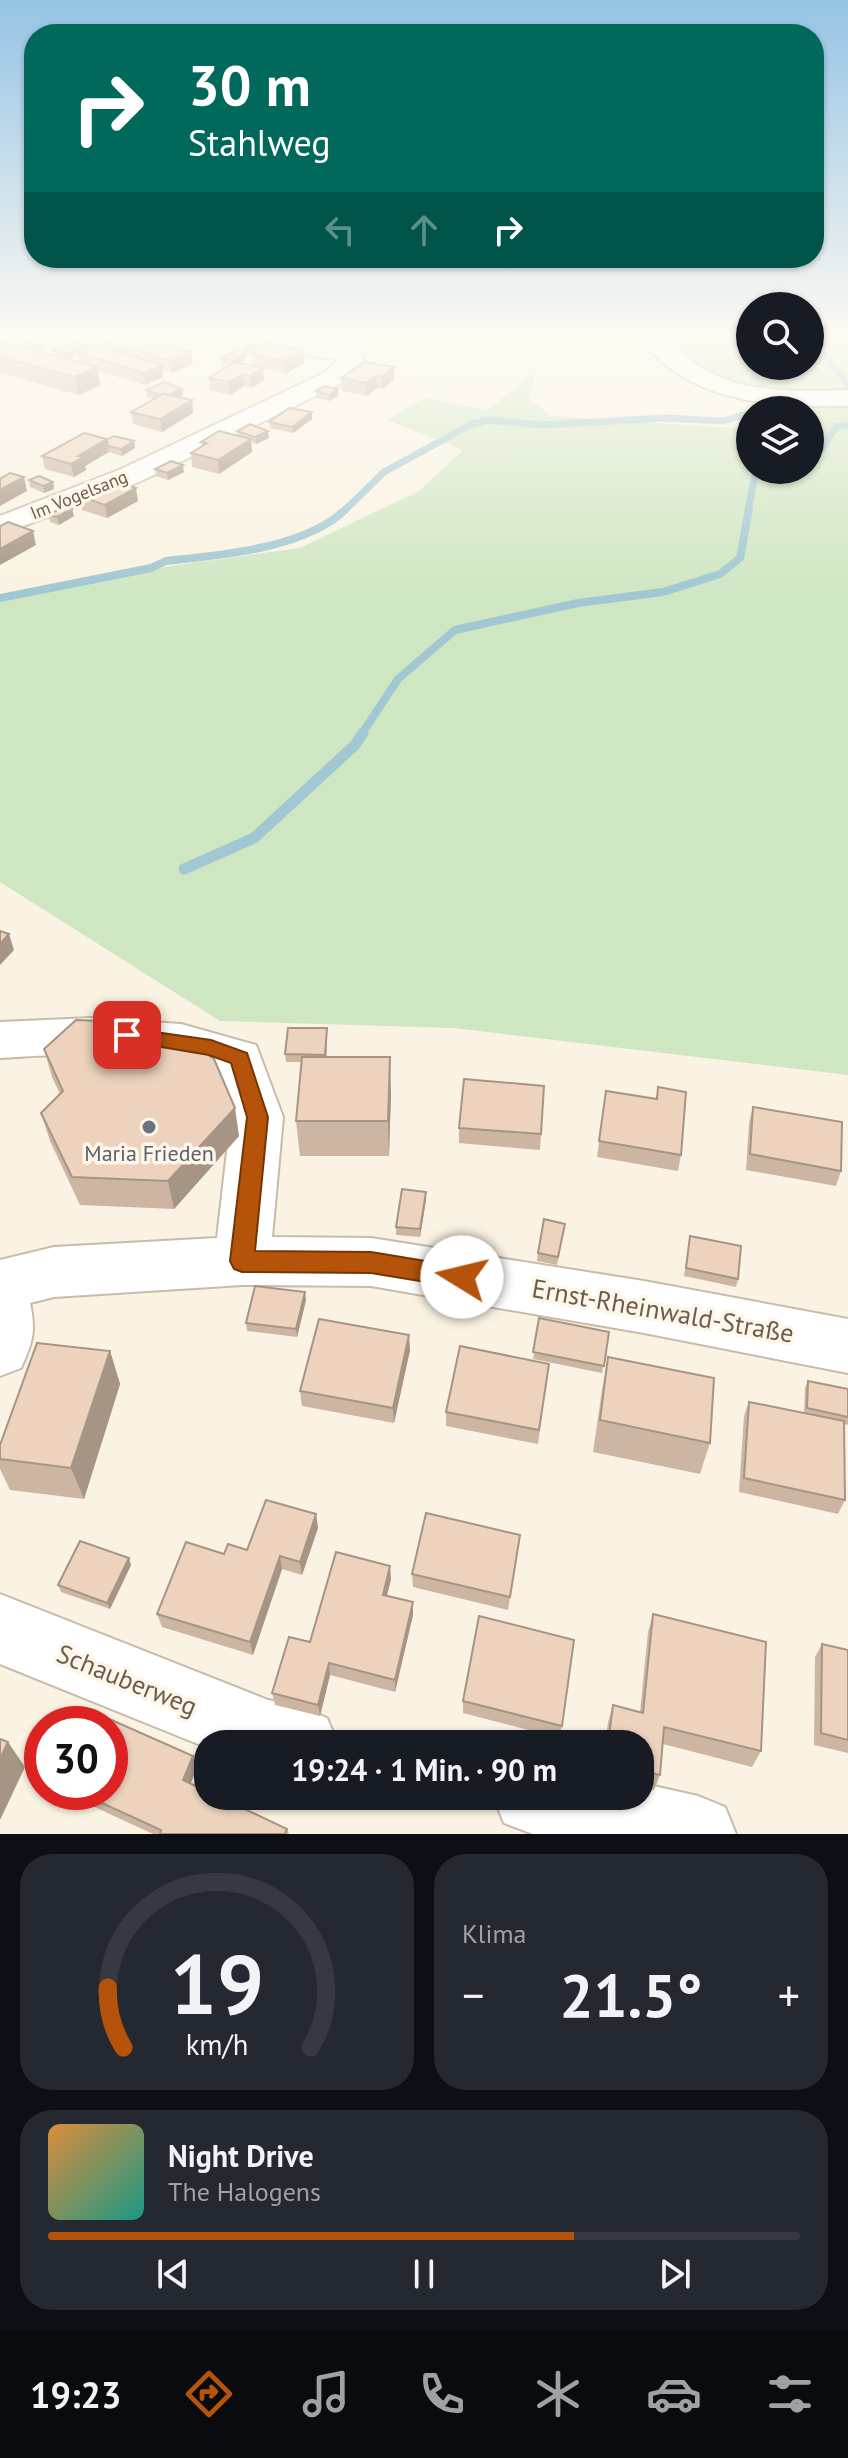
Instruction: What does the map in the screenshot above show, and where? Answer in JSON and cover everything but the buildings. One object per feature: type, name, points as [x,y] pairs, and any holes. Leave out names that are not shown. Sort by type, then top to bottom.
[{"type":"street","name":"Im Vogelsang","points":[[0,526],[156,464],[247,420]]},
{"type":"street","points":[[0,1040],[127,1035],[211,1047],[239,1058],[257,1117],[242,1261]]},
{"type":"street","name":"Ernst-Rheinwald-Straße","points":[[0,1285],[54,1272],[242,1261],[371,1262],[644,1307],[848,1346]]},
{"type":"street","points":[[0,1294],[6,1328],[0,1349]]},
{"type":"street","name":"Schauberweg","points":[[0,1629],[253,1730]]},
{"type":"street","points":[[593,1810],[698,1834]]},
{"type":"green space","points":[[387,420],[606,420],[736,427],[736,484],[824,484],[824,420],[848,420],[848,1075],[454,1028],[220,1021],[0,882],[0,596],[177,565],[300,548],[419,491],[463,450]]},
{"type":"waterway","points":[[344,511],[384,472],[472,424],[489,420],[541,425],[637,420]]},
{"type":"waterway","points":[[696,420],[728,420]]},
{"type":"waterway","points":[[824,445],[836,427],[848,425]]},
{"type":"waterway","points":[[748,511],[753,484]]},
{"type":"waterway","points":[[0,598],[151,568],[166,561],[261,548],[308,533],[346,509]]},
{"type":"waterway","points":[[361,735],[398,679],[455,630],[578,603],[663,592],[720,574],[740,558],[749,509]]},
{"type":"waterway","points":[[184,869],[254,838],[355,745],[363,733]]},
{"type":"place","name":"Maria Frieden","points":[[149,1127]]},
{"type":"route","points":[[127,1035],[211,1047],[239,1058],[257,1117],[242,1261],[371,1262],[462,1277]]}]
